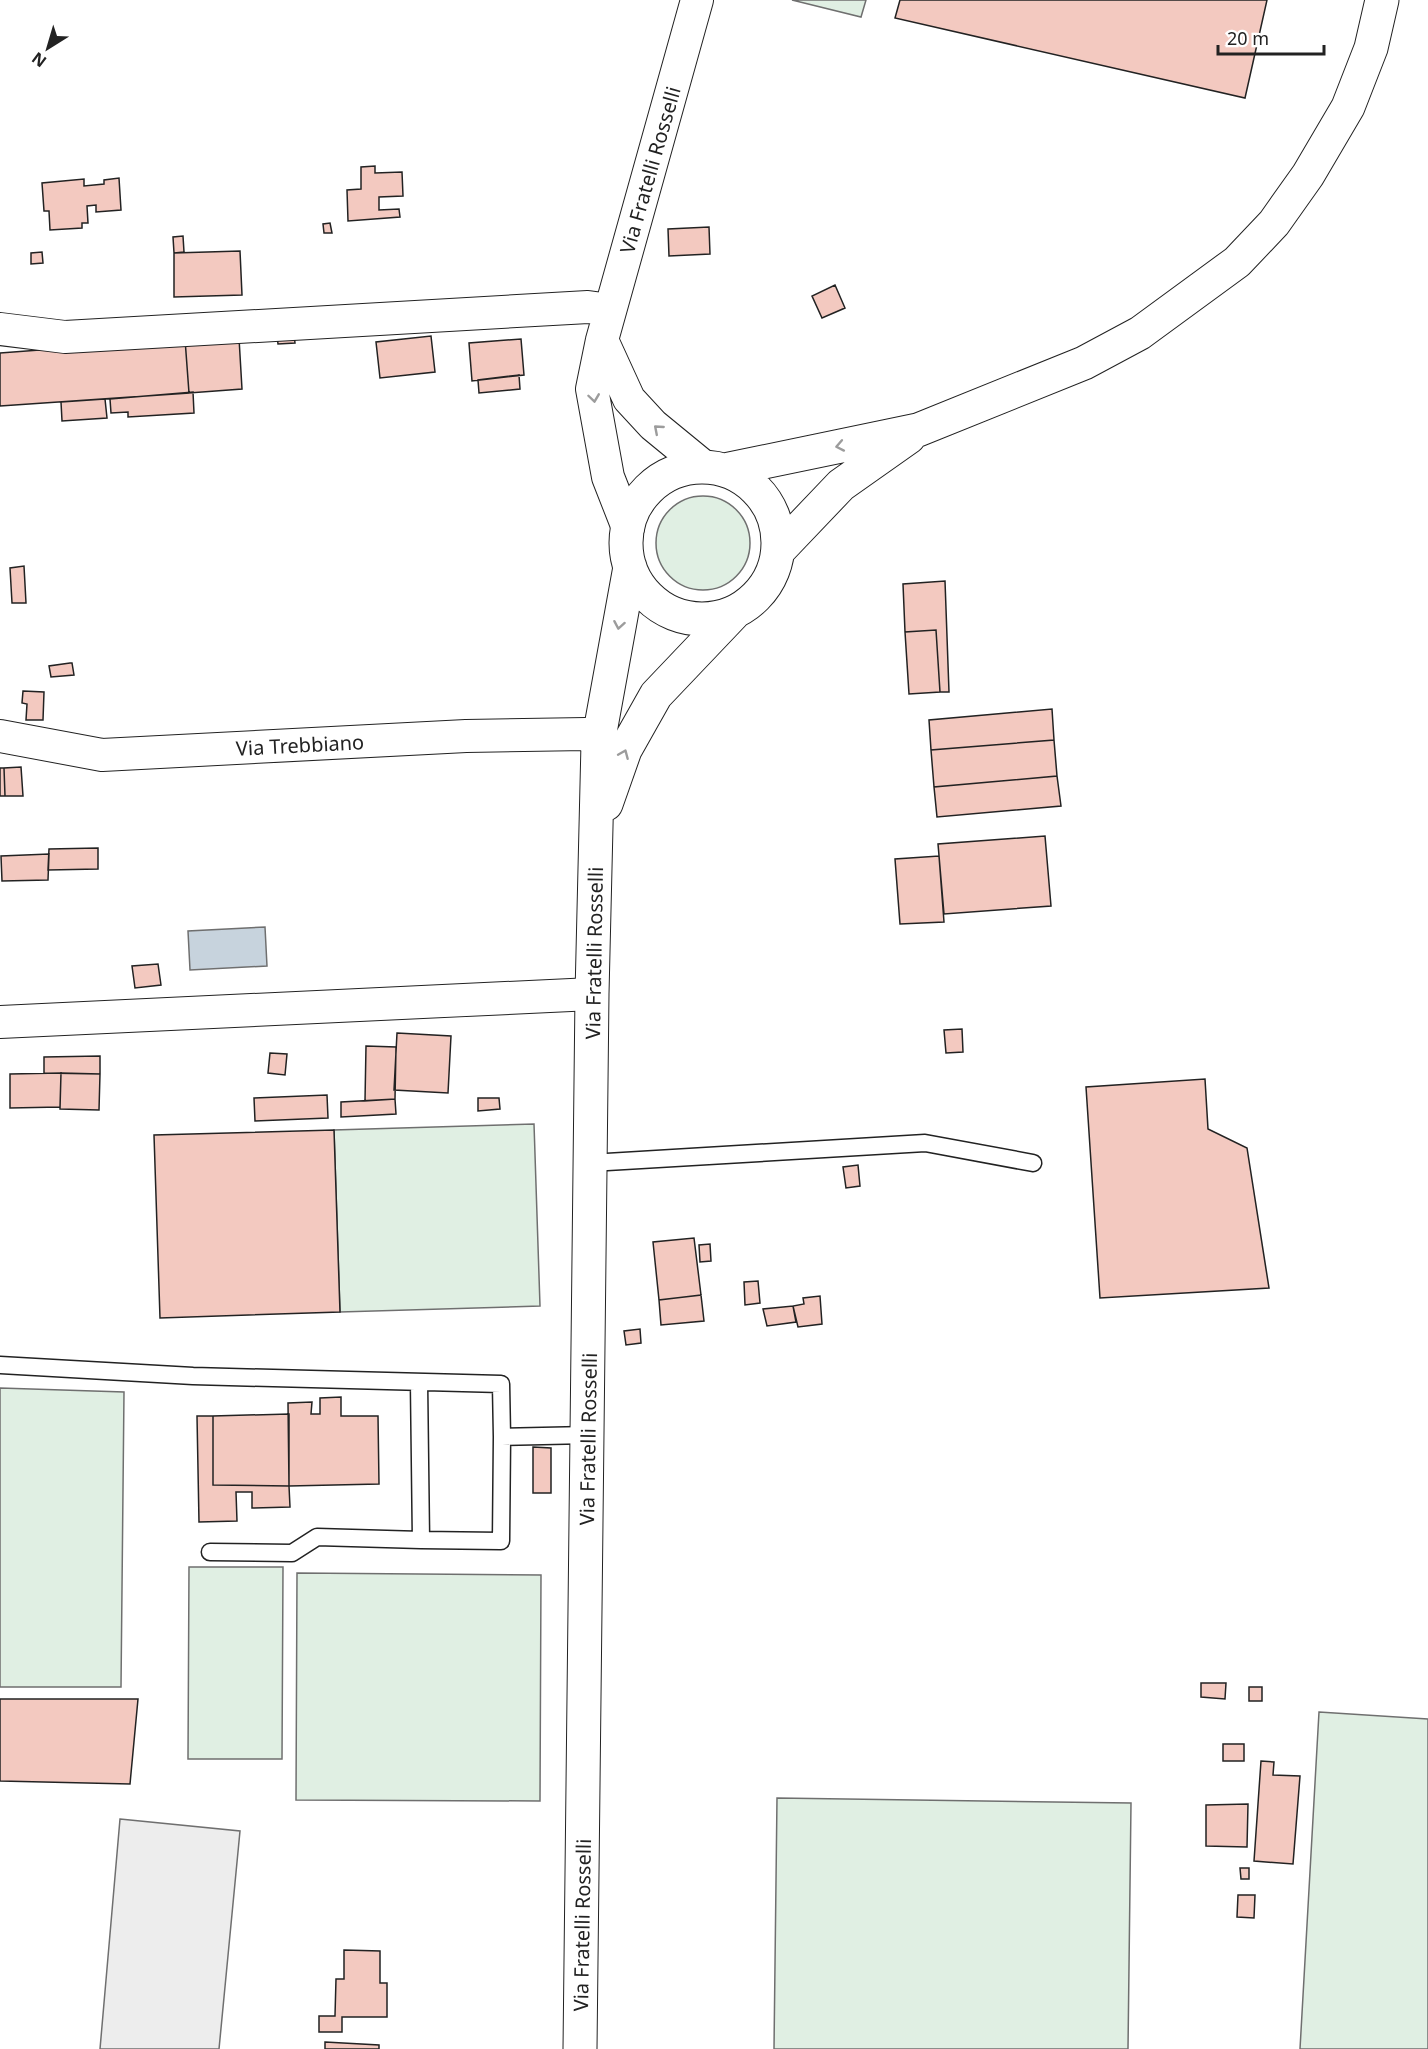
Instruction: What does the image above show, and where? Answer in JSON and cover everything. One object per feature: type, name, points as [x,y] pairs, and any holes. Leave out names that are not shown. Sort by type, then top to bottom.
[{"type":"street","name":"Via Fratelli Rosselli","points":[[627,528],[608,477],[592,389],[610,310],[697,0]]},
{"type":"street","points":[[602,340],[629,399],[653,425],[714,468],[748,481],[766,500],[777,524],[779,550],[772,575],[757,597],[735,612],[711,619],[685,617],[661,607],[648,595],[630,567],[626,548],[627,528],[634,508],[646,490],[663,477],[682,469],[714,468],[918,430],[1084,363],[1140,333],[1237,262],[1274,223],[1308,175],[1348,107],[1371,48],[1382,0]]},
{"type":"street","points":[[0,329],[65,337],[588,307],[610,310]]},
{"type":"street","points":[[779,550],[842,485],[918,430]]},
{"type":"street","name":"Via Fratelli Rosselli","points":[[580,2049],[589,1436],[592,994],[598,743],[630,567]]},
{"type":"street","name":"Via Fratelli Rosselli","points":[[597,828],[625,750],[656,695],[735,612]]},
{"type":"street","name":"Via Trebbiano","points":[[0,736],[102,755],[478,736],[586,734],[598,743]]},
{"type":"street","points":[[0,1022],[592,994]]},
{"type":"lane","points":[[590,1163],[925,1143],[1033,1163]]},
{"type":"lane","points":[[0,1365],[192,1376],[501,1384],[501,1541],[317,1537],[292,1553],[210,1552]]},
{"type":"lane","points":[[419,1383],[421,1539]]},
{"type":"lane","points":[[502,1437],[589,1436]]},
{"type":"green space","points":[[792,0],[866,0],[861,17]]},
{"type":"green space","points":[[703,496],[721,500],[736,510],[746,525],[750,543],[746,561],[736,576],[721,586],[703,590],[685,586],[670,576],[660,561],[656,543],[660,525],[670,510],[685,500]]},
{"type":"green space","points":[[534,1124],[540,1306],[340,1312],[334,1130]]},
{"type":"green space","points":[[0,1388],[124,1392],[121,1687],[0,1687]]},
{"type":"green space","points":[[189,1567],[283,1567],[282,1759],[188,1759]]},
{"type":"green space","points":[[297,1573],[541,1575],[540,1801],[296,1800]]},
{"type":"green space","points":[[1319,1712],[1428,1719],[1428,2049],[1300,2049]]},
{"type":"green space","points":[[777,1798],[1131,1803],[1128,2049],[774,2049]]},
{"type":"shaded area","points":[[265,927],[267,966],[190,970],[188,931]]},
{"type":"shaded area","points":[[120,1819],[240,1831],[219,2049],[100,2049]]},
{"type":"building","points":[[900,0],[1267,0],[1245,98],[895,18]]},
{"type":"building","points":[[375,166],[375,173],[402,172],[403,196],[379,197],[379,210],[399,209],[400,217],[348,221],[347,190],[361,189],[361,167]]},
{"type":"building","points":[[119,178],[121,210],[96,212],[96,205],[87,206],[88,223],[82,223],[82,228],[50,230],[49,211],[44,211],[42,183],[84,179],[84,186],[104,184],[104,180]]},
{"type":"building","points":[[330,223],[332,233],[324,233],[323,224]]},
{"type":"building","points":[[709,227],[710,254],[669,256],[668,229]]},
{"type":"building","points":[[183,236],[184,252],[174,253],[173,237]]},
{"type":"building","points":[[240,251],[242,295],[174,297],[174,253]]},
{"type":"building","points":[[42,252],[43,263],[31,264],[31,253]]},
{"type":"building","points":[[835,285],[845,308],[822,318],[812,296]]},
{"type":"building","points":[[294,334],[295,343],[278,344],[277,335]]},
{"type":"building","points":[[431,336],[435,372],[380,378],[376,342]]},
{"type":"building","points":[[239,338],[242,389],[189,393],[185,339]]},
{"type":"building","points":[[185,339],[189,393],[0,406],[0,353]]},
{"type":"building","points":[[521,339],[524,375],[472,381],[469,343]]},
{"type":"building","points":[[519,375],[520,389],[479,393],[478,380]]},
{"type":"building","points":[[193,392],[194,413],[128,417],[128,412],[111,413],[110,399]]},
{"type":"building","points":[[105,399],[107,418],[62,421],[61,402]]},
{"type":"building","points":[[24,566],[26,603],[12,603],[10,568]]},
{"type":"building","points":[[945,581],[949,692],[940,692],[936,630],[905,632],[903,584]]},
{"type":"building","points":[[936,630],[940,692],[909,694],[905,632]]},
{"type":"building","points":[[72,663],[74,675],[51,677],[49,666]]},
{"type":"building","points":[[23,691],[44,692],[43,720],[26,720],[27,704],[22,703]]},
{"type":"building","points":[[1052,709],[1054,740],[931,750],[929,720]]},
{"type":"building","points":[[1054,740],[1057,776],[934,787],[931,750]]},
{"type":"building","points":[[21,767],[23,796],[5,796],[4,768]]},
{"type":"building","points":[[0,768],[4,768],[5,796],[0,796]]},
{"type":"building","points":[[1057,776],[1061,806],[937,817],[934,787]]},
{"type":"building","points":[[1045,836],[1051,906],[944,914],[938,844]]},
{"type":"building","points":[[98,848],[98,869],[48,870],[49,849]]},
{"type":"building","points":[[49,854],[48,880],[2,881],[1,856]]},
{"type":"building","points":[[939,856],[944,922],[900,924],[895,859]]},
{"type":"building","points":[[158,964],[161,985],[135,988],[132,966]]},
{"type":"building","points":[[962,1029],[963,1052],[946,1053],[944,1030]]},
{"type":"building","points":[[397,1033],[451,1036],[448,1093],[394,1090]]},
{"type":"building","points":[[366,1046],[396,1047],[395,1099],[365,1101]]},
{"type":"building","points":[[270,1053],[287,1054],[285,1075],[268,1073]]},
{"type":"building","points":[[100,1056],[100,1074],[44,1073],[44,1057]]},
{"type":"building","points":[[61,1073],[60,1107],[10,1108],[10,1074]]},
{"type":"building","points":[[61,1073],[100,1074],[99,1110],[60,1109]]},
{"type":"building","points":[[1205,1079],[1208,1129],[1247,1148],[1269,1288],[1100,1298],[1086,1087]]},
{"type":"building","points":[[327,1095],[328,1118],[255,1121],[254,1098]]},
{"type":"building","points":[[478,1098],[499,1098],[500,1109],[478,1111]]},
{"type":"building","points":[[395,1099],[396,1114],[341,1117],[341,1102]]},
{"type":"building","points":[[334,1130],[340,1312],[160,1318],[154,1135]]},
{"type":"building","points":[[858,1165],[860,1186],[846,1188],[843,1167]]},
{"type":"building","points":[[694,1238],[701,1295],[659,1300],[653,1242]]},
{"type":"building","points":[[710,1244],[711,1261],[700,1262],[699,1245]]},
{"type":"building","points":[[758,1281],[760,1303],[745,1305],[744,1282]]},
{"type":"building","points":[[701,1295],[704,1321],[661,1325],[659,1300]]},
{"type":"building","points":[[820,1296],[822,1324],[798,1327],[793,1306],[804,1304],[803,1298]]},
{"type":"building","points":[[793,1306],[796,1322],[767,1326],[763,1309]]},
{"type":"building","points":[[640,1329],[641,1343],[626,1345],[624,1331]]},
{"type":"building","points":[[341,1397],[341,1416],[378,1416],[379,1484],[289,1486],[288,1403],[312,1402],[311,1414],[320,1414],[320,1398]]},
{"type":"building","points":[[289,1414],[289,1486],[213,1485],[213,1416]]},
{"type":"building","points":[[197,1416],[213,1416],[213,1485],[289,1486],[290,1507],[252,1508],[252,1492],[236,1492],[237,1521],[199,1522]]},
{"type":"building","points":[[533,1447],[551,1448],[551,1493],[533,1493]]},
{"type":"building","points":[[1201,1683],[1226,1683],[1225,1699],[1201,1697]]},
{"type":"building","points":[[1249,1687],[1262,1687],[1262,1701],[1249,1701]]},
{"type":"building","points":[[0,1699],[138,1699],[130,1784],[0,1781]]},
{"type":"building","points":[[1223,1744],[1244,1744],[1244,1761],[1223,1761]]},
{"type":"building","points":[[1261,1761],[1274,1762],[1273,1775],[1300,1776],[1293,1864],[1254,1861]]},
{"type":"building","points":[[1248,1804],[1247,1847],[1206,1846],[1206,1805]]},
{"type":"building","points":[[1240,1868],[1249,1868],[1249,1879],[1241,1879]]},
{"type":"building","points":[[1238,1895],[1255,1895],[1254,1918],[1237,1917]]},
{"type":"building","points":[[344,1950],[380,1951],[380,1983],[387,1983],[387,2017],[342,2017],[342,2032],[319,2032],[319,2016],[335,2016],[336,1979],[344,1979]]},
{"type":"building","points":[[325,2042],[379,2045],[379,2049],[325,2049]]}]
